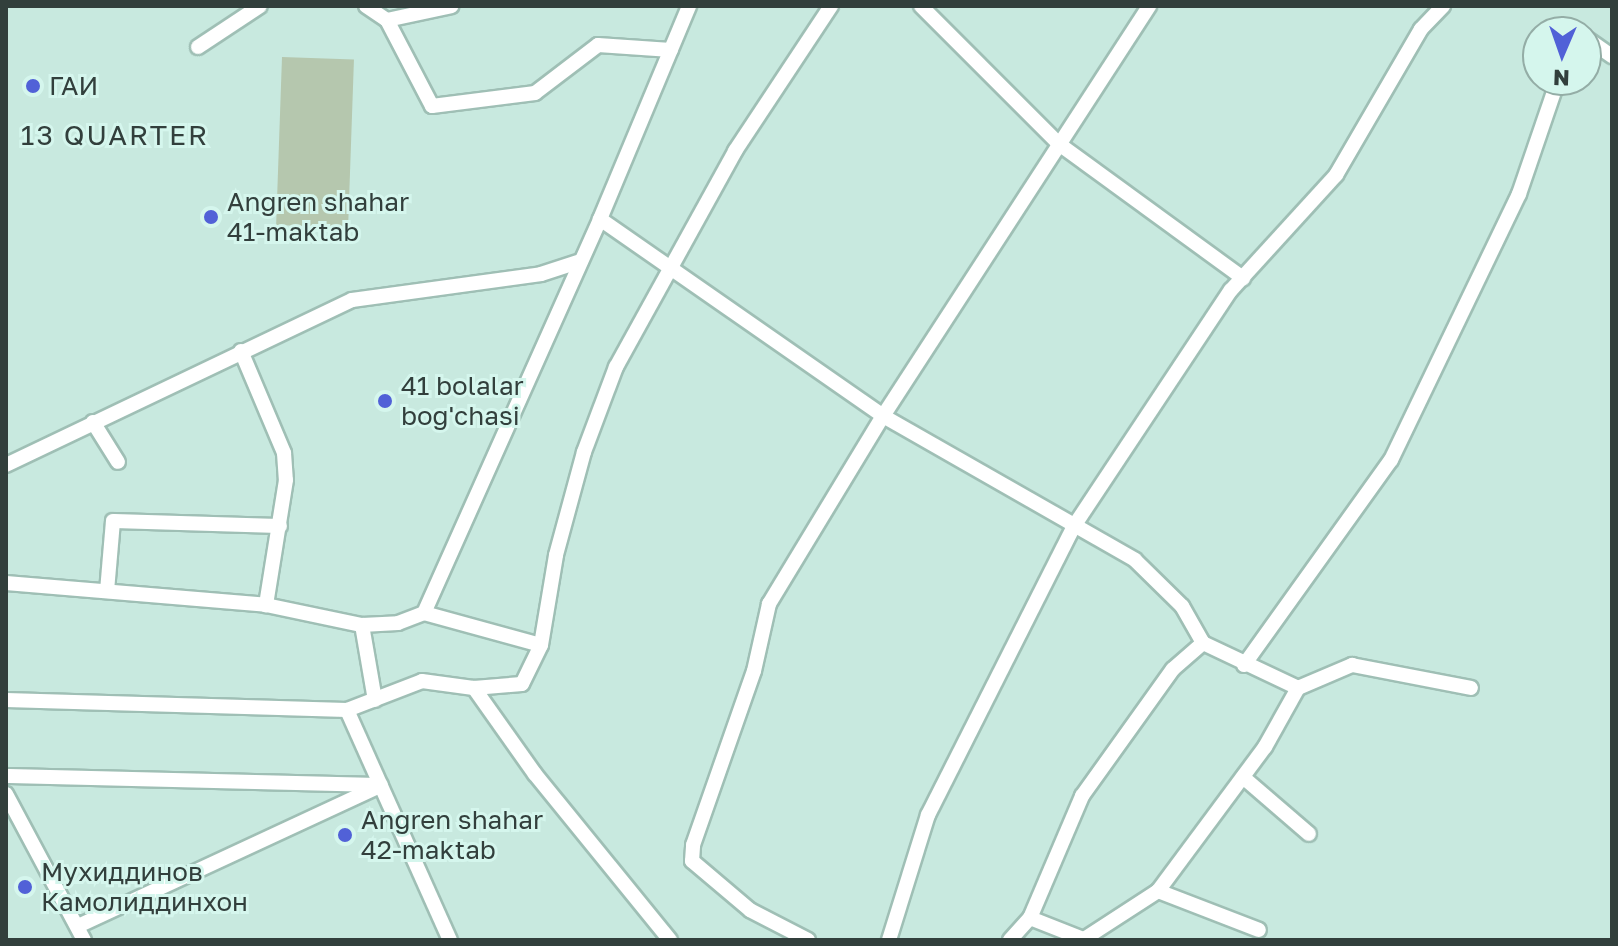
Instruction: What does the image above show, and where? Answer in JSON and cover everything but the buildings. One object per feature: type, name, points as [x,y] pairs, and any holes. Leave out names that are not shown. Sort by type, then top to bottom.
[{"type":"street","points":[[198,47],[260,6]]},
{"type":"street","points":[[366,6],[387,20],[432,106],[535,93],[598,45],[671,50]]},
{"type":"street","points":[[387,20],[452,6]]},
{"type":"street","points":[[424,613],[600,219],[689,6]]},
{"type":"street","points":[[6,700],[347,710],[422,681],[474,688],[519,686],[541,645],[556,555],[584,452],[616,367],[735,151],[831,6]]},
{"type":"street","points":[[921,6],[1059,144],[1243,278]]},
{"type":"street","points":[[808,940],[792,936],[750,910],[696,868],[692,849],[754,671],[769,604],[883,416],[1149,6]]},
{"type":"street","points":[[889,940],[928,815],[1074,526],[1243,278],[1336,175],[1421,29],[1443,6]]},
{"type":"street","points":[[1244,665],[1391,460],[1519,194],[1553,96]]},
{"type":"street","points":[[600,219],[883,416],[1135,560],[1182,606],[1203,643],[1298,688]]},
{"type":"street","points":[[6,465],[352,300],[541,274],[581,261]]},
{"type":"street","points":[[241,351],[279,432],[286,480],[266,605]]},
{"type":"street","points":[[93,422],[118,462]]},
{"type":"street","points":[[107,591],[113,521],[280,526]]},
{"type":"street","points":[[6,583],[266,605],[362,625],[398,623],[424,613],[541,645]]},
{"type":"street","points":[[362,625],[375,700]]},
{"type":"street","points":[[1010,940],[1030,918],[1082,796],[1173,669],[1203,643]]},
{"type":"street","points":[[1030,918],[1085,940],[1158,891],[1243,777],[1298,688],[1352,665],[1471,688]]},
{"type":"street","points":[[474,688],[535,774],[670,940]]},
{"type":"street","points":[[347,710],[450,940]]},
{"type":"street","points":[[6,776],[381,785]]},
{"type":"street","points":[[1243,777],[1309,834]]},
{"type":"street","points":[[6,794],[81,933],[381,785]]},
{"type":"street","points":[[1158,891],[1259,930]]},
{"type":"green space","points":[[282,57],[354,60],[348,227],[276,225]]},
{"type":"place","name":"ГАИ","points":[[33,86]]},
{"type":"place","name":"Angren shahar 41-maktab","points":[[211,217]]},
{"type":"place","name":"41 bolalar bog'chasi","points":[[385,401]]},
{"type":"place","name":"Angren shahar 42-maktab","points":[[345,835]]},
{"type":"place","name":"Мухиддинов Камолиддинхон","points":[[25,887]]},
{"type":"district","name":"13 QUARTER","points":[[115,135]]}]
